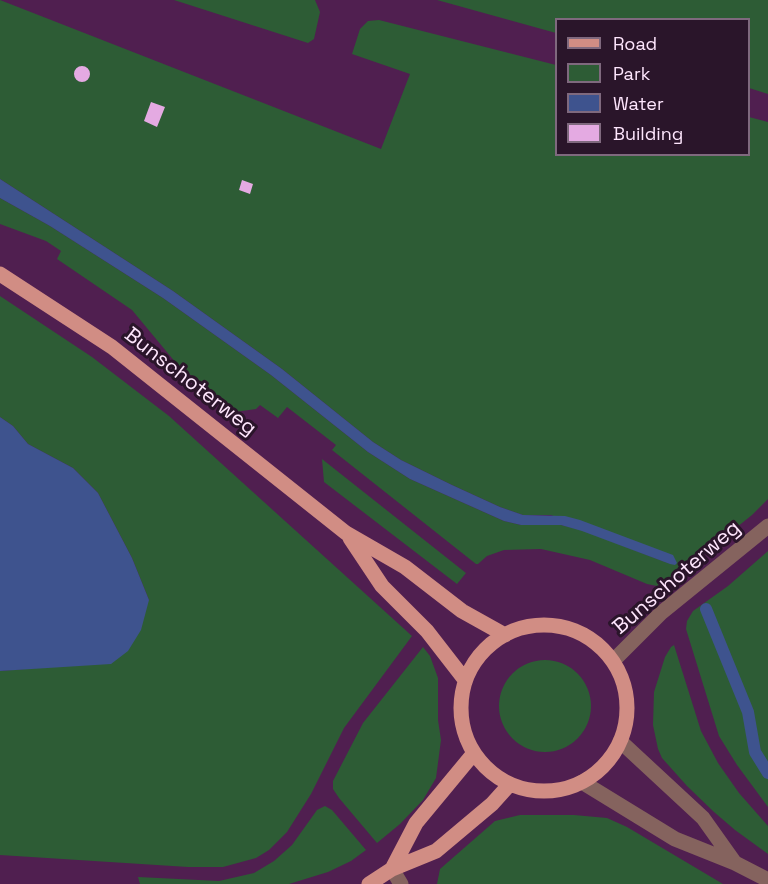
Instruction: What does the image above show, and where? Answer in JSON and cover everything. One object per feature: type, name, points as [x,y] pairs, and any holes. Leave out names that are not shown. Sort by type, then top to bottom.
[{"type":"main road","name":"Bunschoterweg","points":[[0,274],[112,347],[346,533],[405,567],[462,611],[505,635]]},
{"type":"main road","name":"Bunschoterweg","points":[[346,533],[382,586],[428,631],[465,680]]},
{"type":"main road","points":[[552,625],[575,631],[596,643],[613,661],[625,686],[627,714],[620,741],[611,757],[598,771],[582,782],[559,790],[534,790],[510,784],[484,766],[474,753],[463,730],[460,705],[465,680],[475,662],[488,646],[505,635],[528,627],[552,625]]},
{"type":"main road","points":[[392,869],[416,823],[474,753]]},
{"type":"main road","points":[[369,884],[392,869],[436,851],[492,804],[510,784]]},
{"type":"street","name":"Bunschoterweg","points":[[613,661],[661,613],[768,526]]},
{"type":"street","points":[[620,741],[703,818],[735,863]]},
{"type":"street","points":[[582,782],[675,839],[735,863],[768,880]]},
{"type":"street","points":[[392,869],[400,884]]},
{"type":"green space","points":[[0,0],[381,149],[410,74],[352,54],[360,29],[368,21],[379,20],[555,65],[555,156],[750,156],[750,117],[768,122],[768,499],[752,515],[686,568],[657,586],[590,560],[541,549],[504,550],[487,556],[476,564],[332,450],[336,445],[287,407],[278,418],[260,405],[256,409],[235,412],[176,363],[132,310],[57,259],[61,251],[46,241],[0,224],[0,198],[50,226],[163,298],[271,375],[368,452],[410,479],[504,521],[521,525],[561,525],[582,530],[670,564],[551,515],[523,515],[500,507],[401,460],[373,442],[282,369],[173,291],[0,179]]},
{"type":"green space","points":[[174,0],[315,0],[320,12],[314,39],[308,43]]},
{"type":"green space","points":[[437,0],[768,0],[768,94],[750,88],[750,18],[555,18],[555,33]]},
{"type":"green space","points":[[0,296],[92,357],[169,416],[412,636],[344,728],[311,794],[287,832],[269,850],[256,858],[223,867],[188,867],[0,855],[0,671],[36,668],[149,600],[132,558],[98,493],[73,468],[28,444],[13,426],[0,417]]},
{"type":"green space","points":[[322,459],[466,573],[457,584],[324,482]]},
{"type":"green space","points":[[768,551],[768,807],[719,736],[686,629],[687,621],[693,611],[728,586]]},
{"type":"green space","points":[[674,645],[701,731],[718,763],[739,793],[768,826],[768,854],[714,812],[662,758],[653,725],[654,692],[665,657]]},
{"type":"green space","points":[[423,647],[430,656],[438,678],[438,720],[441,740],[436,778],[423,800],[400,824],[377,843],[339,798],[333,789],[333,781],[363,723]]},
{"type":"green space","points":[[545,660],[563,664],[577,674],[587,688],[591,706],[587,724],[577,738],[563,748],[545,752],[527,748],[513,738],[503,724],[499,706],[503,688],[513,674],[527,664]]},
{"type":"green space","points":[[325,806],[332,810],[366,850],[351,861],[328,872],[289,884],[140,884],[138,877],[219,881],[254,873],[274,861],[292,845],[317,810]]},
{"type":"green space","points":[[520,815],[574,815],[607,818],[627,827],[723,884],[437,884],[440,869],[495,821]]},
{"type":"water","points":[[0,179],[173,291],[282,369],[373,442],[401,460],[500,507],[523,515],[565,516],[580,520],[673,555],[677,563],[670,564],[561,525],[521,525],[504,521],[410,479],[368,452],[271,375],[163,298],[50,226],[0,198]]},
{"type":"water","points":[[0,417],[13,426],[28,444],[73,468],[98,493],[132,558],[149,600],[141,630],[128,651],[111,664],[0,671]]},
{"type":"building","points":[[79,66],[85,66],[90,74],[88,80],[79,82],[74,77],[74,71]]},
{"type":"building","points":[[151,102],[165,107],[157,127],[144,121]]},
{"type":"building","points":[[242,180],[253,184],[250,194],[239,190]]},
{"type":"waterway","points":[[706,609],[748,712],[755,752],[768,773]]}]
